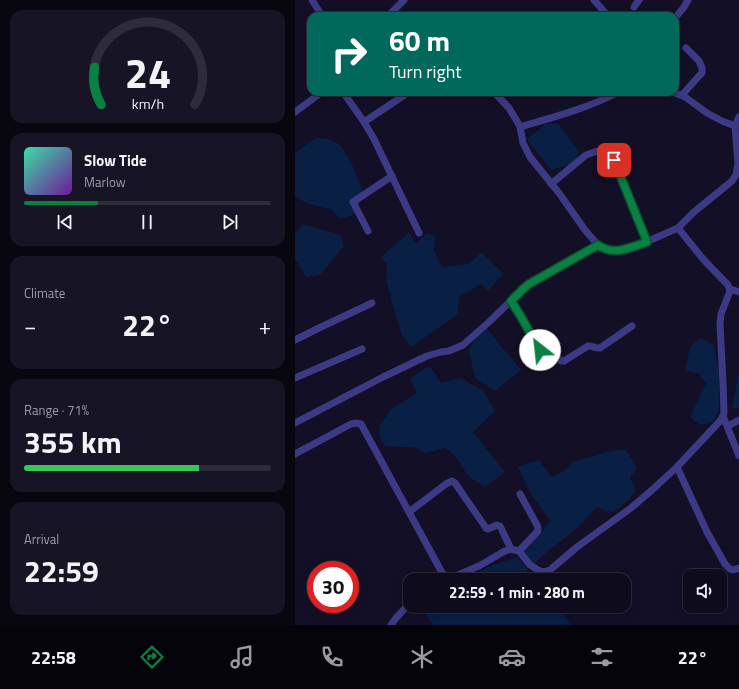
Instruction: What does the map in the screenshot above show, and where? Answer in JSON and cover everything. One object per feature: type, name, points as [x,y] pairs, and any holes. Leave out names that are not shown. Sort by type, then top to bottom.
[{"type":"street","points":[[312,0],[320,12]]},
{"type":"street","points":[[390,12],[396,3],[404,0]]},
{"type":"street","points":[[594,0],[604,12]]},
{"type":"street","points":[[634,7],[639,0]]},
{"type":"street","points":[[679,13],[688,0]]},
{"type":"street","points":[[682,95],[702,72],[699,61],[686,48]]},
{"type":"street","points":[[679,94],[707,113],[735,126]]},
{"type":"street","points":[[295,112],[317,96]]},
{"type":"street","points":[[346,96],[374,139],[419,233]]},
{"type":"street","points":[[364,122],[403,96]]},
{"type":"street","points":[[498,96],[509,108],[520,127],[523,143],[530,157],[559,193],[585,230],[598,245],[607,250],[617,251],[647,242],[678,228],[694,212],[736,180],[738,164],[735,126],[739,117]]},
{"type":"street","points":[[520,127],[573,112],[610,96]]},
{"type":"street","points":[[551,184],[586,155],[609,147],[647,242]]},
{"type":"street","points":[[368,231],[353,202],[392,176]]},
{"type":"street","points":[[678,228],[701,256],[725,281],[730,289],[739,292]]},
{"type":"street","points":[[295,423],[427,356],[459,348],[529,284],[598,245]]},
{"type":"street","points":[[730,289],[721,314],[720,324],[723,416],[739,456]]},
{"type":"street","points":[[511,301],[543,354],[554,354],[561,361],[588,346],[592,346],[597,349],[600,348],[632,326]]},
{"type":"street","points":[[295,340],[372,303]]},
{"type":"street","points":[[295,378],[362,349]]},
{"type":"street","points":[[409,512],[452,481],[455,483],[485,528],[488,529],[499,526],[515,550],[534,568],[543,572],[550,570],[588,538],[631,508],[652,490],[677,467],[723,416]]},
{"type":"street","points":[[728,426],[739,420]]},
{"type":"street","points":[[295,454],[354,423],[361,424],[442,573]]},
{"type":"street","points":[[677,467],[707,532],[725,564],[730,570],[739,568]]},
{"type":"street","points":[[462,573],[479,566],[503,552],[515,550],[538,531],[537,524],[520,494]]},
{"type":"street","points":[[393,624],[403,612]]},
{"type":"water","points":[[558,123],[579,152],[575,163],[551,170],[527,139],[546,124]]},
{"type":"water","points":[[316,138],[329,139],[341,145],[353,167],[363,192],[359,205],[352,216],[340,218],[331,209],[306,203],[295,196],[295,153]]},
{"type":"water","points":[[303,224],[340,235],[344,246],[320,275],[306,277],[295,259],[295,234]]},
{"type":"water","points":[[409,232],[416,244],[427,233],[435,236],[434,251],[442,267],[468,264],[482,252],[503,274],[488,291],[481,284],[459,297],[458,314],[411,347],[402,335],[386,280],[387,264],[381,257]]},
{"type":"water","points":[[487,329],[521,370],[495,391],[475,378],[469,351],[474,340]]},
{"type":"water","points":[[700,338],[713,344],[719,371],[719,410],[713,422],[700,425],[690,417],[706,383],[698,373],[685,371],[690,347]]},
{"type":"water","points":[[425,368],[431,368],[441,383],[460,378],[483,390],[495,411],[473,432],[505,472],[485,487],[469,477],[454,455],[445,448],[426,453],[413,447],[385,446],[380,437],[379,427],[391,409],[417,393],[410,379]]},
{"type":"water","points":[[738,376],[739,408],[732,409]]},
{"type":"water","points":[[626,449],[637,469],[630,477],[636,490],[629,500],[613,512],[597,507],[575,530],[549,550],[533,565],[520,550],[542,533],[550,520],[532,496],[518,467],[539,460],[552,477],[566,470],[571,462],[612,451]]},
{"type":"water","points":[[517,557],[527,569],[528,573],[476,573],[488,567]]},
{"type":"water","points":[[425,613],[563,613],[569,623],[572,625],[433,625]]},
{"type":"route","points":[[540,350],[511,301],[529,284],[598,245],[607,250],[617,251],[647,242],[614,160]]}]
